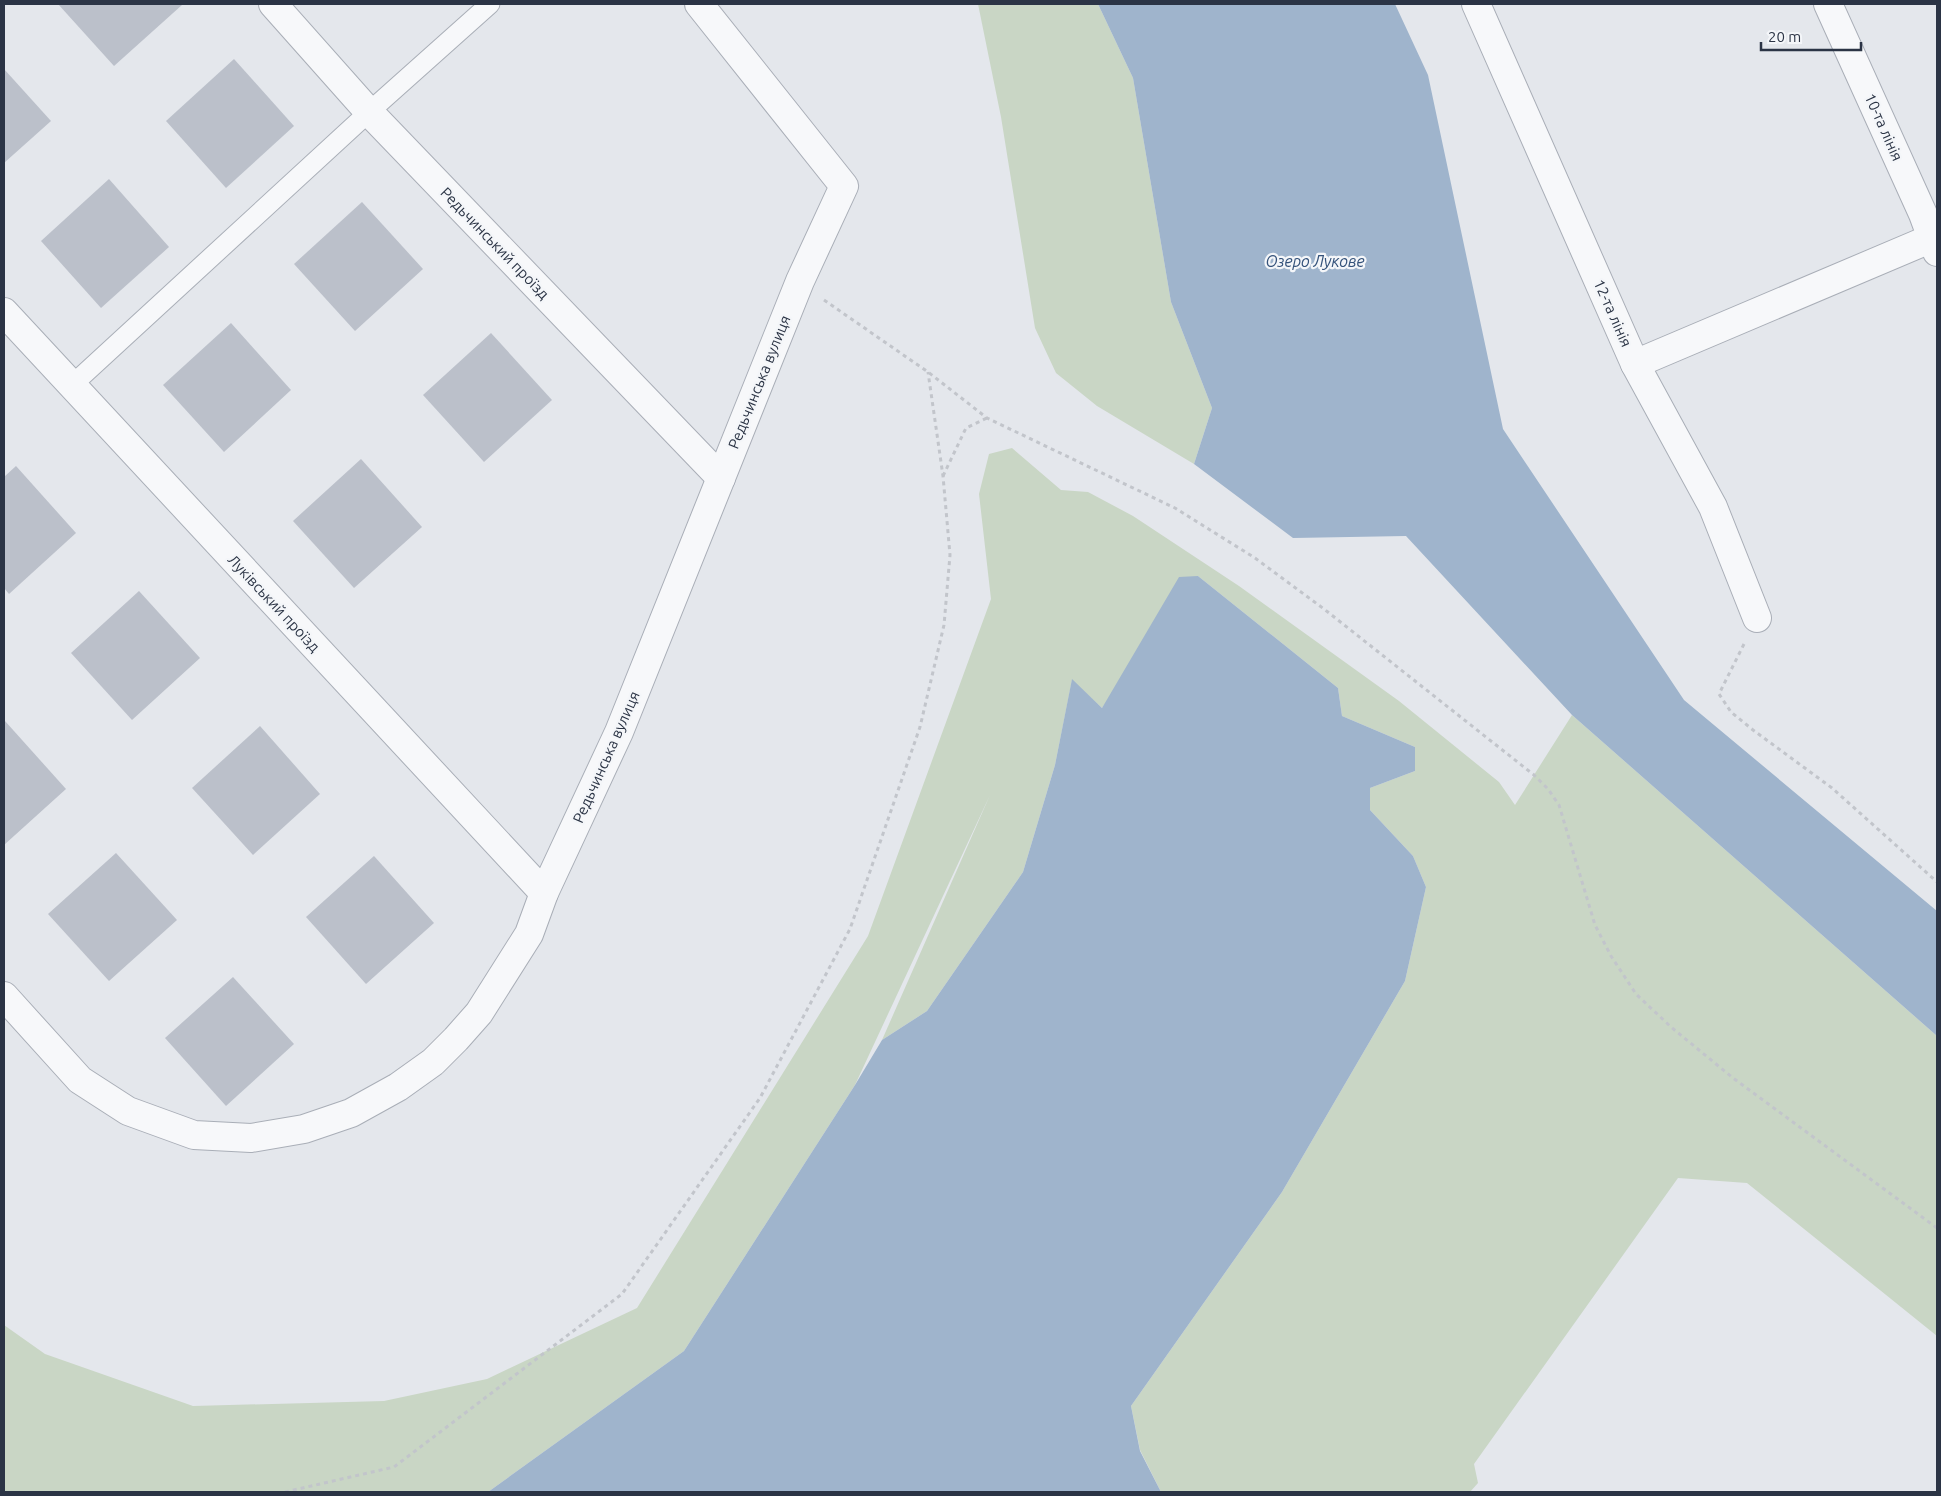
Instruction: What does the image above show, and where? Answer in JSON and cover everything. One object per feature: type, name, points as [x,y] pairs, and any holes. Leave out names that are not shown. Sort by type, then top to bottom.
[{"type":"street","name":"Редьчинський проїзд","points":[[273,4],[369,112],[721,478]]},
{"type":"street","name":"Редьчинська вулиця","points":[[4,996],[80,1080],[128,1111],[194,1135],[251,1138],[304,1129],[351,1113],[398,1087],[432,1062],[479,1013],[529,934],[544,893],[619,732],[800,281],[844,186],[699,4]]},
{"type":"street","name":"12-та лінія","points":[[1476,4],[1636,364],[1713,507],[1758,618]]},
{"type":"street","name":"10-та лінія","points":[[1828,4],[1935,242]]},
{"type":"street","points":[[1636,364],[1935,242]]},
{"type":"street","name":"Луківський проїзд","points":[[4,312],[544,893]]},
{"type":"lane","points":[[72,386],[369,112],[490,4]]},
{"type":"path","points":[[800,281],[844,315],[928,372],[987,418],[1175,508],[1255,558],[1324,609],[1534,774],[1559,805],[1595,925],[1611,956],[1636,994],[1671,1027],[1733,1078],[1937,1228]]},
{"type":"path","points":[[285,1492],[394,1467],[622,1294],[760,1098],[850,929],[920,727],[944,625],[950,555],[943,476],[928,372]]},
{"type":"path","points":[[943,476],[966,428],[987,418]]},
{"type":"path","points":[[1758,618],[1719,694],[1731,712],[1759,735],[1832,788],[1937,882]]},
{"type":"green space","points":[[978,4],[1098,4],[1133,78],[1171,302],[1212,408],[1194,464],[1097,406],[1056,373],[1035,328],[1001,117]]},
{"type":"green space","points":[[1012,448],[1061,490],[1088,492],[1133,516],[1239,586],[1399,701],[1499,782],[1515,805],[1572,715],[1937,1036],[1937,1336],[1747,1183],[1678,1178],[1474,1464],[1478,1483],[1470,1492],[1161,1492],[1140,1450],[1131,1406],[1282,1192],[1405,981],[1426,887],[1413,856],[1370,810],[1370,788],[1415,771],[1415,747],[1342,716],[1338,688],[1198,576],[1102,708],[1072,680],[1055,765],[1023,872],[927,1011],[882,1040],[990,795],[855,1085],[684,1351],[488,1492],[4,1492],[4,1325],[45,1354],[193,1406],[384,1401],[487,1379],[637,1308],[868,936],[991,599],[979,494],[989,454]]},
{"type":"water","name":"Озеро Лукове","points":[[1098,4],[1395,4],[1428,75],[1503,429],[1684,700],[1937,911],[1937,1036],[1572,715],[1406,536],[1293,538],[1194,464],[1212,408],[1171,302],[1133,78]]},
{"type":"water","points":[[1198,576],[1338,688],[1342,716],[1415,747],[1415,771],[1370,788],[1370,810],[1413,856],[1426,887],[1405,981],[1282,1192],[1131,1406],[1140,1451],[1161,1492],[488,1492],[684,1351],[882,1040],[927,1011],[1023,872],[1055,765],[1072,679],[1102,708],[1179,577]]},
{"type":"building","points":[[58,4],[181,4],[182,5],[114,66]]},
{"type":"building","points":[[234,59],[294,126],[226,188],[166,121]]},
{"type":"building","points":[[4,69],[51,121],[4,163]]},
{"type":"building","points":[[109,179],[169,247],[101,308],[41,241]]},
{"type":"building","points":[[362,202],[423,269],[355,331],[294,264]]},
{"type":"building","points":[[231,323],[291,390],[224,452],[163,385]]},
{"type":"building","points":[[491,333],[552,400],[484,462],[423,395]]},
{"type":"building","points":[[361,459],[422,527],[354,588],[293,521]]},
{"type":"building","points":[[16,466],[76,533],[9,594],[4,588],[4,477]]},
{"type":"building","points":[[139,591],[200,658],[132,720],[71,653]]},
{"type":"building","points":[[5,721],[66,789],[4,845],[4,723]]},
{"type":"building","points":[[260,726],[320,794],[253,855],[192,788]]},
{"type":"building","points":[[116,853],[177,920],[109,981],[48,914]]},
{"type":"building","points":[[374,856],[434,923],[366,984],[306,917]]},
{"type":"building","points":[[233,977],[294,1044],[226,1106],[165,1038]]}]
